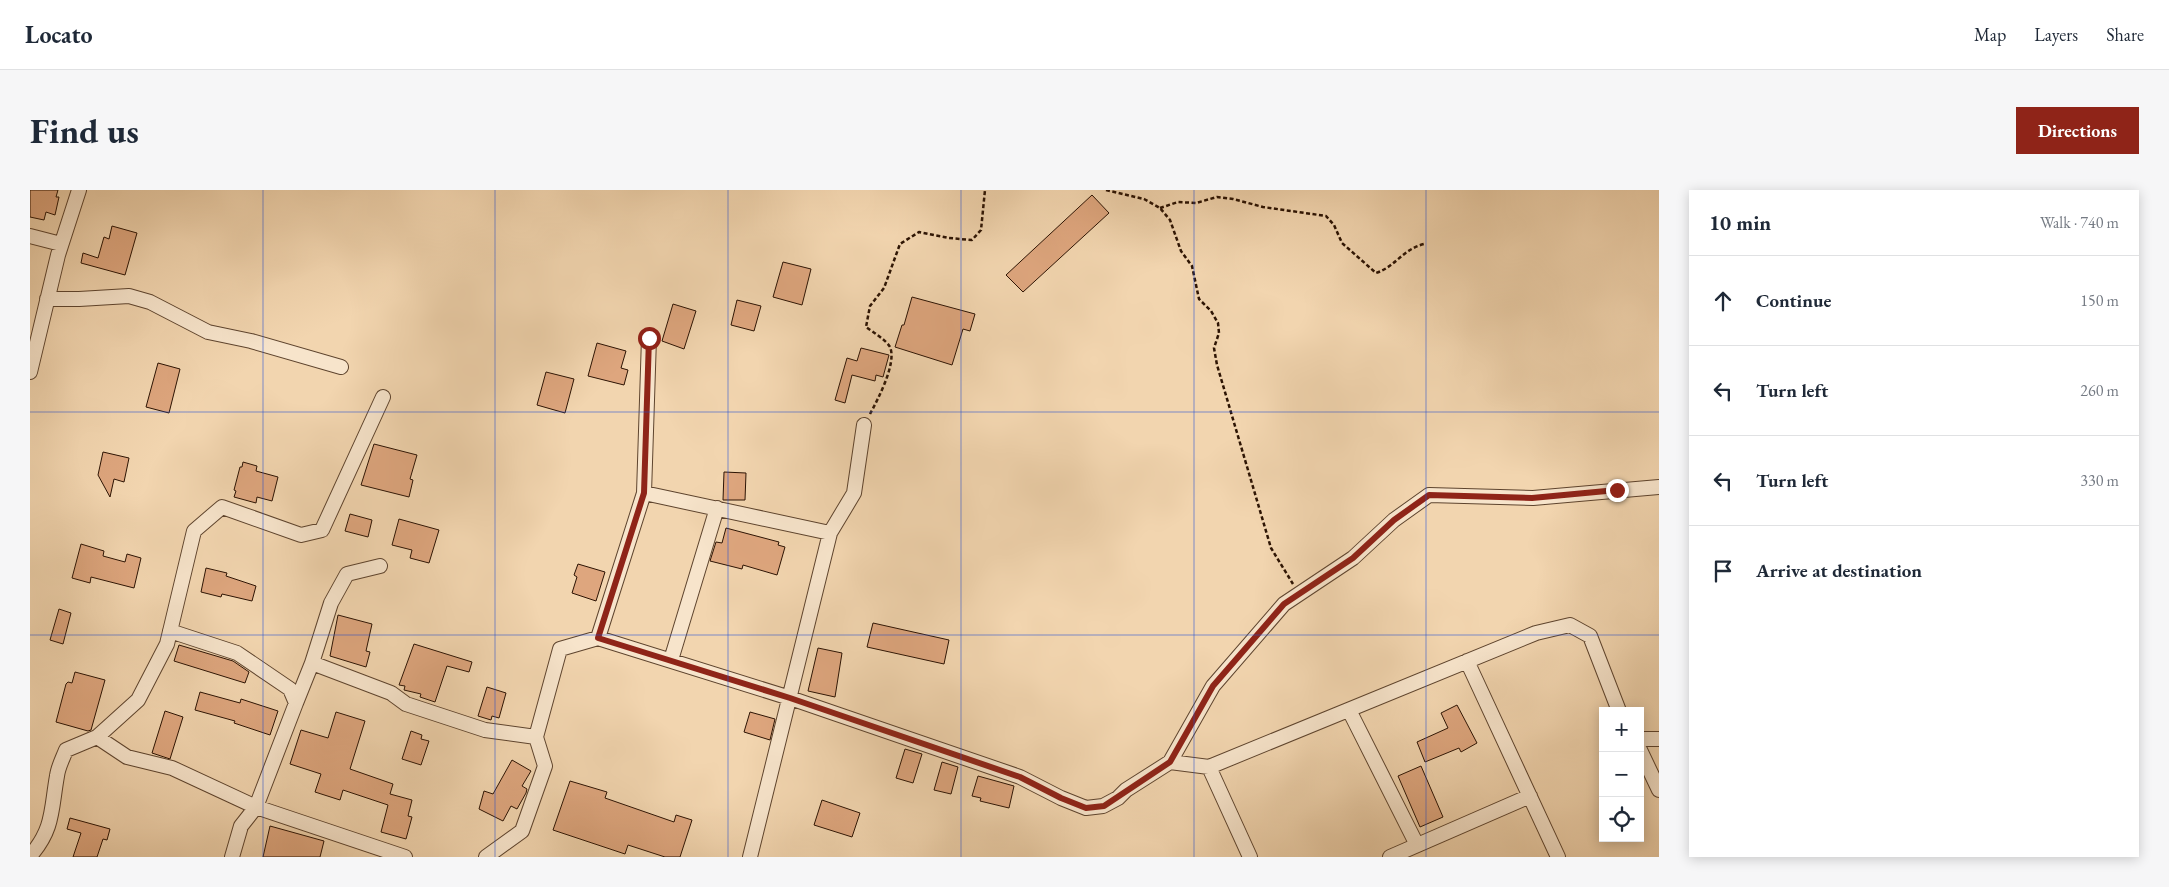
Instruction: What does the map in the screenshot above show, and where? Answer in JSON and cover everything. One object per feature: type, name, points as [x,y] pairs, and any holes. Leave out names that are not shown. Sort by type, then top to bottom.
[{"type":"street","points":[[30,372],[47,299],[79,190]]},
{"type":"street","points":[[30,236],[62,244]]},
{"type":"street","points":[[47,299],[129,296],[150,302],[208,332],[251,341],[341,367]]},
{"type":"street","points":[[598,638],[644,493],[649,338]]},
{"type":"street","points":[[30,856],[43,842],[52,817],[57,774],[66,750],[97,737],[138,700],[167,644],[194,531],[222,507],[302,536],[322,530],[383,397]]},
{"type":"street","points":[[750,857],[830,534],[854,493],[864,425]]},
{"type":"street","points":[[486,857],[522,831],[545,766],[536,737],[560,649],[598,638],[790,698],[1020,777],[1061,798],[1086,808],[1104,806],[1170,762],[1213,686],[1284,604],[1353,558],[1394,520],[1429,495],[1532,498],[1659,487]]},
{"type":"street","points":[[644,493],[830,534]]},
{"type":"street","points":[[671,660],[717,508]]},
{"type":"street","points":[[232,857],[240,826],[256,807],[312,663],[331,602],[347,574],[380,566]]},
{"type":"street","points":[[1170,762],[1209,767],[1536,633],[1570,625],[1590,636],[1617,707]]},
{"type":"street","points":[[170,631],[236,654],[290,689],[296,703]]},
{"type":"street","points":[[1467,661],[1558,857]]},
{"type":"street","points":[[312,663],[391,693],[406,704],[485,730],[536,737]]},
{"type":"street","points":[[1349,710],[1418,845]]},
{"type":"street","points":[[97,737],[127,757],[172,768],[256,807],[405,857]]},
{"type":"street","points":[[1644,739],[1659,739]]},
{"type":"street","points":[[1641,752],[1659,790]]},
{"type":"street","points":[[1209,767],[1250,857]]},
{"type":"street","points":[[1390,857],[1530,796]]},
{"type":"path","points":[[864,425],[880,396],[892,357],[889,346],[866,327],[870,306],[884,288],[900,244],[919,232],[972,240],[982,230],[985,190]]},
{"type":"path","points":[[1106,190],[1144,199],[1160,208],[1170,220],[1181,251],[1192,266],[1199,299],[1211,311],[1218,323],[1219,333],[1214,348],[1217,364],[1271,548],[1299,594]]},
{"type":"path","points":[[1160,208],[1178,202],[1196,203],[1217,197],[1263,207],[1326,216],[1334,225],[1342,243],[1376,273],[1385,270],[1413,246],[1424,244]]},
{"type":"building","points":[[30,190],[58,190],[56,197],[59,197],[55,215],[46,212],[44,220],[30,217]]},
{"type":"building","points":[[1092,195],[1109,213],[1023,292],[1006,275]]},
{"type":"building","points":[[112,226],[137,233],[125,275],[81,263],[83,253],[98,258],[104,237],[109,239]]},
{"type":"building","points":[[783,262],[811,269],[802,305],[773,297]]},
{"type":"building","points":[[912,297],[975,314],[970,331],[963,329],[952,365],[895,347]]},
{"type":"building","points":[[737,300],[761,306],[754,331],[731,325]]},
{"type":"building","points":[[673,304],[696,311],[684,349],[662,341]]},
{"type":"building","points":[[597,343],[626,351],[621,368],[628,370],[624,385],[588,376]]},
{"type":"building","points":[[861,348],[889,355],[883,377],[876,375],[875,381],[852,375],[845,403],[835,400],[847,358],[857,361]]},
{"type":"building","points":[[158,363],[180,369],[169,413],[146,407]]},
{"type":"building","points":[[546,372],[574,379],[565,413],[537,405]]},
{"type":"building","points":[[374,444],[417,455],[410,479],[413,480],[409,497],[361,485]]},
{"type":"building","points":[[103,452],[129,458],[124,482],[114,479],[110,497],[98,475]]},
{"type":"building","points":[[243,462],[257,466],[256,471],[278,477],[272,501],[257,497],[256,503],[234,497],[236,491],[234,490]]},
{"type":"building","points":[[724,472],[746,473],[745,500],[723,500]]},
{"type":"building","points":[[350,514],[372,520],[368,537],[345,531]]},
{"type":"building","points":[[399,519],[439,530],[429,563],[410,558],[412,550],[392,545]]},
{"type":"building","points":[[726,528],[779,542],[778,545],[785,547],[777,575],[743,565],[742,569],[710,561],[716,542],[722,543]]},
{"type":"building","points":[[81,544],[104,551],[103,556],[125,562],[127,554],[141,558],[134,588],[91,577],[90,583],[72,578]]},
{"type":"building","points":[[578,564],[605,572],[596,601],[572,593],[577,577],[574,575]]},
{"type":"building","points":[[206,568],[227,573],[226,576],[256,586],[252,601],[222,594],[221,597],[201,592]]},
{"type":"building","points":[[59,609],[71,613],[63,644],[50,640]]},
{"type":"building","points":[[338,615],[372,624],[366,651],[370,652],[366,667],[330,656]]},
{"type":"building","points":[[873,623],[949,640],[944,664],[867,647]]},
{"type":"building","points":[[414,644],[472,662],[469,672],[447,666],[435,702],[420,697],[421,694],[404,690],[405,686],[399,685]]},
{"type":"building","points":[[179,645],[233,661],[249,672],[245,683],[174,661]]},
{"type":"building","points":[[818,648],[842,653],[835,697],[808,691]]},
{"type":"building","points":[[75,672],[105,680],[91,730],[88,731],[56,722],[66,684],[68,682],[72,683]]},
{"type":"building","points":[[487,687],[506,693],[499,718],[492,716],[491,720],[478,716]]},
{"type":"building","points":[[200,692],[240,703],[241,699],[278,711],[270,735],[234,723],[235,721],[195,710]]},
{"type":"building","points":[[1457,705],[1477,743],[1461,752],[1459,748],[1425,762],[1417,742],[1448,728],[1441,713]]},
{"type":"building","points":[[165,711],[183,717],[170,759],[152,753]]},
{"type":"building","points":[[336,712],[365,721],[350,769],[393,784],[390,794],[412,800],[408,816],[412,817],[406,839],[381,832],[388,805],[343,790],[340,800],[315,792],[321,774],[290,764],[301,730],[328,738]]},
{"type":"building","points":[[750,712],[775,719],[770,740],[744,732]]},
{"type":"building","points":[[411,731],[422,735],[421,739],[429,741],[421,765],[402,759]]},
{"type":"building","points":[[905,749],[922,754],[913,783],[896,778]]},
{"type":"building","points":[[512,760],[531,771],[522,786],[527,789],[526,793],[517,809],[511,806],[503,821],[479,809],[484,791],[493,794]]},
{"type":"building","points":[[942,762],[958,767],[951,794],[934,790]]},
{"type":"building","points":[[1421,766],[1443,817],[1420,827],[1398,776]]},
{"type":"building","points":[[978,776],[1014,786],[1009,808],[980,801],[981,798],[972,796]]},
{"type":"building","points":[[570,781],[607,792],[605,798],[674,822],[676,815],[692,820],[680,857],[665,857],[628,845],[625,854],[553,830]]},
{"type":"building","points":[[822,800],[860,813],[852,837],[814,825]]},
{"type":"building","points":[[70,818],[110,829],[107,840],[103,839],[97,857],[73,857],[81,833],[67,829]]},
{"type":"building","points":[[270,826],[324,841],[320,857],[263,857]]},
{"type":"route","points":[[649,338],[644,493],[598,638],[790,698],[1020,777],[1061,798],[1086,808],[1104,806],[1170,762],[1213,686],[1284,604],[1353,558],[1394,520],[1429,495],[1532,498],[1617,490]]}]
